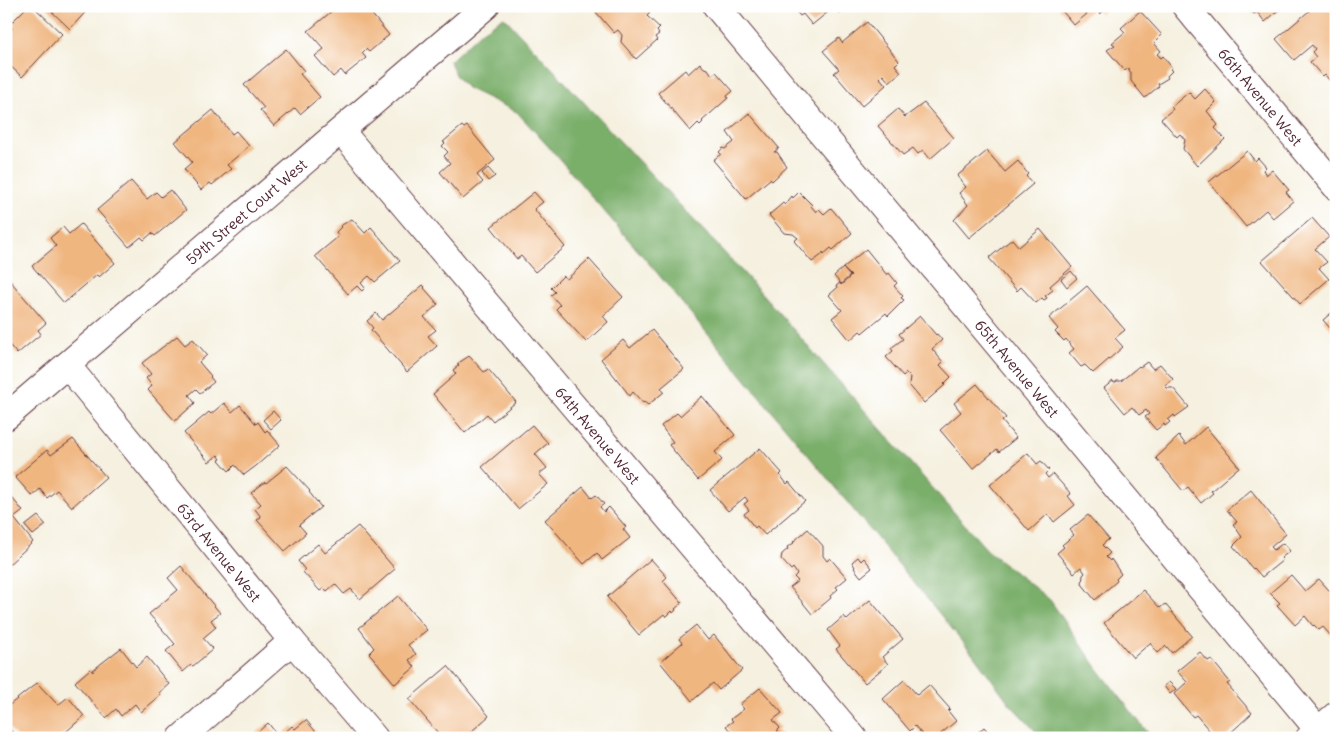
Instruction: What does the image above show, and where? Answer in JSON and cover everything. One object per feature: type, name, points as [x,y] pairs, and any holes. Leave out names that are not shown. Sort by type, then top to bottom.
[{"type":"street","name":"59th Street Court West","points":[[6,417],[486,6]]},
{"type":"street","name":"65th Avenue West","points":[[716,6],[1321,728]]},
{"type":"street","name":"66th Avenue West","points":[[1185,6],[1336,187]]},
{"type":"street","name":"64th Avenue West","points":[[341,131],[854,738]]},
{"type":"street","name":"63rd Avenue West","points":[[67,365],[292,641],[375,738]]},
{"type":"street","points":[[181,738],[292,641]]},
{"type":"green space","points":[[504,17],[749,279],[988,551],[1050,600],[1098,669],[1152,738],[1042,738],[1010,704],[973,654],[658,274],[556,155],[517,112],[467,88],[455,75],[450,61],[482,31]]},
{"type":"building","points":[[28,6],[33,6],[62,34],[22,77],[6,62],[6,30],[10,31],[12,28],[9,25]]},
{"type":"building","points":[[46,6],[91,6],[70,29]]},
{"type":"building","points":[[338,6],[365,6],[389,35],[369,52],[366,49],[362,53],[366,58],[345,75],[341,70],[333,77],[315,56],[324,49],[308,31]]},
{"type":"building","points":[[602,6],[644,6],[650,13],[647,16],[660,28],[657,31],[659,34],[655,37],[657,40],[636,59],[621,42],[622,35],[618,30],[614,33],[596,12]]},
{"type":"building","points":[[792,6],[848,6],[839,13],[834,7],[812,25],[803,14],[800,16]]},
{"type":"building","points":[[1058,6],[1109,6],[1100,14],[1095,7],[1074,25]]},
{"type":"building","points":[[1247,6],[1283,6],[1265,22],[1257,12],[1254,14]]},
{"type":"building","points":[[1315,6],[1336,6],[1336,79],[1331,82],[1325,75],[1323,77],[1310,62],[1316,57],[1312,52],[1315,49],[1312,45],[1294,60],[1276,39]]},
{"type":"building","points":[[1140,11],[1162,35],[1154,43],[1161,51],[1157,54],[1161,58],[1163,56],[1172,68],[1170,69],[1172,71],[1167,76],[1168,78],[1158,84],[1159,86],[1145,98],[1131,81],[1131,73],[1128,68],[1125,71],[1107,50],[1115,45],[1112,43],[1125,32],[1121,28]]},
{"type":"building","points":[[867,22],[899,61],[895,65],[901,72],[889,82],[883,75],[880,78],[886,85],[862,106],[834,73],[839,69],[823,51],[839,38],[842,43]]},
{"type":"building","points":[[286,49],[304,71],[300,74],[320,97],[300,114],[295,108],[274,126],[260,110],[264,108],[244,85]]},
{"type":"building","points":[[700,63],[712,75],[716,72],[733,91],[700,125],[698,123],[690,131],[658,93],[685,70],[688,74]]},
{"type":"building","points":[[1205,89],[1216,102],[1207,111],[1218,125],[1215,128],[1225,139],[1197,166],[1183,149],[1185,140],[1180,134],[1177,137],[1161,119],[1173,109],[1171,107],[1189,92],[1195,99]]},
{"type":"building","points":[[924,103],[954,138],[930,159],[923,150],[918,154],[913,148],[903,155],[878,126],[898,109],[905,117]]},
{"type":"building","points":[[213,110],[232,134],[236,131],[249,146],[227,165],[231,169],[212,185],[210,183],[201,190],[184,169],[192,162],[175,142]]},
{"type":"building","points":[[749,113],[779,148],[774,152],[777,152],[787,167],[772,181],[770,179],[746,199],[713,160],[721,154],[719,152],[723,148],[725,149],[734,142],[727,132]]},
{"type":"building","points":[[462,126],[464,128],[467,126],[495,160],[477,175],[483,182],[463,199],[440,172],[450,163],[444,156],[448,152],[442,146],[445,143],[443,142]]},
{"type":"building","points":[[987,151],[1005,172],[1018,161],[1033,184],[969,238],[954,220],[968,205],[959,193],[966,187],[957,176]]},
{"type":"building","points":[[1247,151],[1255,161],[1258,158],[1266,167],[1263,170],[1266,175],[1272,170],[1289,190],[1286,192],[1293,201],[1273,218],[1266,210],[1246,227],[1209,182]]},
{"type":"building","points":[[488,168],[495,176],[488,181],[482,173]]},
{"type":"building","points":[[131,181],[147,199],[156,192],[161,197],[170,190],[186,210],[155,236],[152,233],[144,240],[141,237],[129,247],[97,210]]},
{"type":"building","points":[[534,192],[543,202],[534,209],[565,247],[535,272],[521,256],[517,259],[491,227]]},
{"type":"building","points":[[799,192],[816,212],[819,209],[824,214],[831,208],[852,233],[833,250],[831,248],[824,254],[823,252],[812,262],[794,241],[798,238],[793,234],[784,233],[769,215],[783,203],[785,205],[792,196],[793,198]]},
{"type":"building","points":[[1312,218],[1329,237],[1315,249],[1327,262],[1319,268],[1329,279],[1300,304],[1262,261]]},
{"type":"building","points":[[352,219],[365,233],[371,227],[400,261],[375,282],[369,276],[361,283],[365,288],[362,291],[357,286],[348,294],[315,256],[339,236],[336,232],[340,226]]},
{"type":"building","points":[[81,224],[115,263],[99,277],[97,275],[64,303],[32,266],[56,246],[50,238],[63,227],[69,234]]},
{"type":"building","points":[[1040,229],[1072,267],[1050,286],[1053,290],[1045,296],[1047,298],[1044,300],[1042,298],[1036,303],[1021,287],[1017,291],[989,258],[1012,239],[1019,247]]},
{"type":"building","points":[[866,249],[887,275],[889,273],[897,283],[894,286],[903,296],[901,298],[904,300],[888,316],[886,313],[862,333],[860,331],[850,340],[832,318],[842,310],[829,295],[837,288],[836,286],[840,283],[841,285],[851,276],[843,268]]},
{"type":"building","points":[[589,259],[623,297],[603,316],[608,322],[586,342],[556,309],[560,305],[551,295],[555,292],[551,288],[563,276],[567,279]]},
{"type":"building","points":[[843,268],[850,276],[841,284],[834,276]]},
{"type":"building","points":[[1071,271],[1077,278],[1067,287],[1061,279]]},
{"type":"building","points":[[6,276],[46,323],[38,330],[41,334],[17,354],[6,341]]},
{"type":"building","points":[[423,285],[438,304],[424,317],[436,330],[428,336],[437,346],[407,372],[371,330],[373,328],[367,321],[376,313],[382,320]]},
{"type":"building","points":[[1087,286],[1125,330],[1115,338],[1123,347],[1093,373],[1085,365],[1081,367],[1069,353],[1074,349],[1066,339],[1064,341],[1055,332],[1058,329],[1049,318]]},
{"type":"building","points":[[1336,309],[1336,335],[1323,320]]},
{"type":"building","points":[[920,316],[942,340],[932,349],[943,362],[940,365],[951,377],[945,385],[924,403],[909,385],[910,377],[906,373],[903,376],[886,357],[893,351],[891,348],[903,339],[899,334]]},
{"type":"building","points":[[652,330],[684,369],[661,388],[664,392],[648,405],[643,403],[633,392],[630,396],[601,359],[623,340],[630,348]]},
{"type":"building","points":[[177,336],[185,345],[193,339],[207,355],[199,362],[214,382],[200,393],[196,389],[189,395],[195,403],[175,421],[148,390],[152,386],[146,378],[151,374],[142,363]]},
{"type":"building","points":[[469,356],[484,372],[488,369],[516,402],[493,421],[487,414],[465,433],[433,394],[456,374],[453,370],[459,365],[457,364]]},
{"type":"building","points":[[1147,362],[1153,369],[1160,364],[1173,379],[1165,386],[1173,388],[1189,407],[1175,417],[1174,415],[1168,420],[1170,422],[1156,430],[1145,417],[1149,414],[1146,410],[1139,415],[1132,407],[1125,413],[1104,388],[1113,381],[1114,383],[1121,381]]},
{"type":"building","points":[[977,384],[1006,418],[1002,421],[1016,438],[999,452],[997,449],[973,469],[940,430],[961,412],[954,403]]},
{"type":"building","points":[[702,396],[735,435],[715,452],[722,460],[698,480],[669,445],[673,442],[661,426],[677,413],[680,416]]},
{"type":"building","points":[[224,403],[232,412],[240,405],[256,424],[258,422],[265,432],[267,430],[280,445],[244,475],[235,465],[229,471],[219,460],[221,459],[218,455],[209,462],[184,433],[209,412],[211,414]]},
{"type":"building","points":[[273,411],[281,420],[271,429],[263,420]]},
{"type":"building","points":[[532,425],[548,443],[535,454],[547,468],[539,474],[548,484],[518,509],[482,467]]},
{"type":"building","points":[[1206,427],[1239,467],[1211,491],[1213,493],[1201,503],[1188,487],[1183,491],[1156,458],[1179,436],[1186,445]]},
{"type":"building","points":[[73,439],[106,477],[72,507],[57,490],[47,498],[40,489],[32,496],[15,477],[47,450],[51,455]]},
{"type":"building","points":[[760,448],[782,473],[780,475],[787,484],[789,482],[805,501],[765,535],[757,526],[755,528],[744,514],[749,510],[744,504],[748,501],[745,497],[728,511],[710,490]]},
{"type":"building","points":[[1028,453],[1037,464],[1041,461],[1049,470],[1045,474],[1048,478],[1053,474],[1071,494],[1068,496],[1075,505],[1054,522],[1048,514],[1029,531],[990,485]]},
{"type":"building","points":[[287,466],[310,491],[321,507],[299,525],[306,533],[285,551],[257,520],[261,517],[255,509],[261,504],[251,493]]},
{"type":"building","points":[[583,487],[592,498],[596,495],[604,504],[600,507],[604,512],[609,507],[626,527],[623,529],[630,538],[602,560],[597,553],[584,564],[545,520]]},
{"type":"building","points":[[1251,490],[1286,534],[1271,547],[1274,550],[1283,543],[1290,551],[1281,558],[1283,560],[1262,577],[1233,546],[1242,537],[1233,524],[1237,522],[1227,510]]},
{"type":"building","points":[[6,491],[23,511],[14,518],[33,542],[6,567]]},
{"type":"building","points":[[1088,515],[1109,539],[1102,545],[1110,553],[1106,557],[1110,561],[1111,559],[1121,574],[1116,579],[1117,581],[1095,600],[1082,584],[1085,573],[1081,567],[1074,573],[1057,553],[1064,547],[1062,545],[1074,535],[1070,530]]},
{"type":"building","points":[[38,516],[46,525],[33,535],[25,526]]},
{"type":"building","points":[[358,526],[395,569],[360,599],[351,589],[344,594],[335,584],[327,591],[324,588],[320,591],[303,572],[305,570],[298,561],[318,544],[325,553]]},
{"type":"building","points":[[808,529],[823,546],[823,556],[827,561],[830,558],[847,578],[836,587],[838,589],[830,596],[831,598],[812,614],[790,587],[798,581],[794,577],[797,574],[793,568],[791,570],[781,559],[782,554],[788,549],[787,547],[794,543]]},
{"type":"building","points":[[858,557],[861,561],[864,558],[872,568],[861,577],[852,562]]},
{"type":"building","points":[[651,559],[667,577],[663,581],[682,603],[673,613],[672,611],[666,617],[664,614],[639,635],[607,597]]},
{"type":"building","points":[[181,566],[220,613],[211,620],[216,627],[203,638],[213,649],[183,672],[166,651],[175,644],[149,614],[178,590],[168,578]]},
{"type":"building","points":[[1291,575],[1305,591],[1319,579],[1336,598],[1336,633],[1332,637],[1323,627],[1319,630],[1313,626],[1305,616],[1295,625],[1277,605],[1280,603],[1270,593]]},
{"type":"building","points":[[1143,590],[1160,608],[1165,604],[1192,636],[1172,653],[1166,646],[1158,653],[1150,643],[1133,658],[1104,623]]},
{"type":"building","points":[[398,596],[427,630],[408,645],[416,654],[409,660],[415,667],[395,684],[369,653],[374,648],[359,628]]},
{"type":"building","points":[[870,600],[903,639],[882,657],[888,664],[865,683],[836,649],[840,646],[828,630],[844,616],[847,620]]},
{"type":"building","points":[[696,625],[708,640],[714,635],[742,670],[719,690],[713,683],[692,701],[660,662],[682,643],[679,639]]},
{"type":"building","points":[[121,648],[136,667],[147,657],[169,684],[159,693],[161,695],[141,712],[135,704],[121,716],[116,709],[106,718],[75,682],[90,669],[93,672],[93,670]]},
{"type":"building","points":[[1200,652],[1208,661],[1211,659],[1230,682],[1227,684],[1252,713],[1225,738],[1216,738],[1196,715],[1193,717],[1174,694],[1187,682],[1177,671]]},
{"type":"building","points":[[448,666],[489,716],[464,738],[439,738],[436,735],[438,733],[409,699]]},
{"type":"building","points":[[904,680],[917,695],[929,685],[950,709],[948,711],[956,721],[936,738],[925,738],[915,726],[910,731],[883,699]]},
{"type":"building","points":[[1169,682],[1176,689],[1170,694],[1164,686]]},
{"type":"building","points":[[37,683],[58,705],[68,697],[84,716],[59,738],[13,738],[16,736],[6,725],[7,707]]},
{"type":"building","points":[[760,688],[782,713],[773,720],[780,728],[777,731],[785,738],[736,738],[726,726],[733,721],[731,719],[744,709],[740,704]]},
{"type":"building","points":[[306,720],[321,738],[288,738],[284,733],[292,726],[295,729]]},
{"type":"building","points":[[268,723],[280,738],[251,738]]},
{"type":"building","points":[[984,727],[994,738],[972,738]]}]
